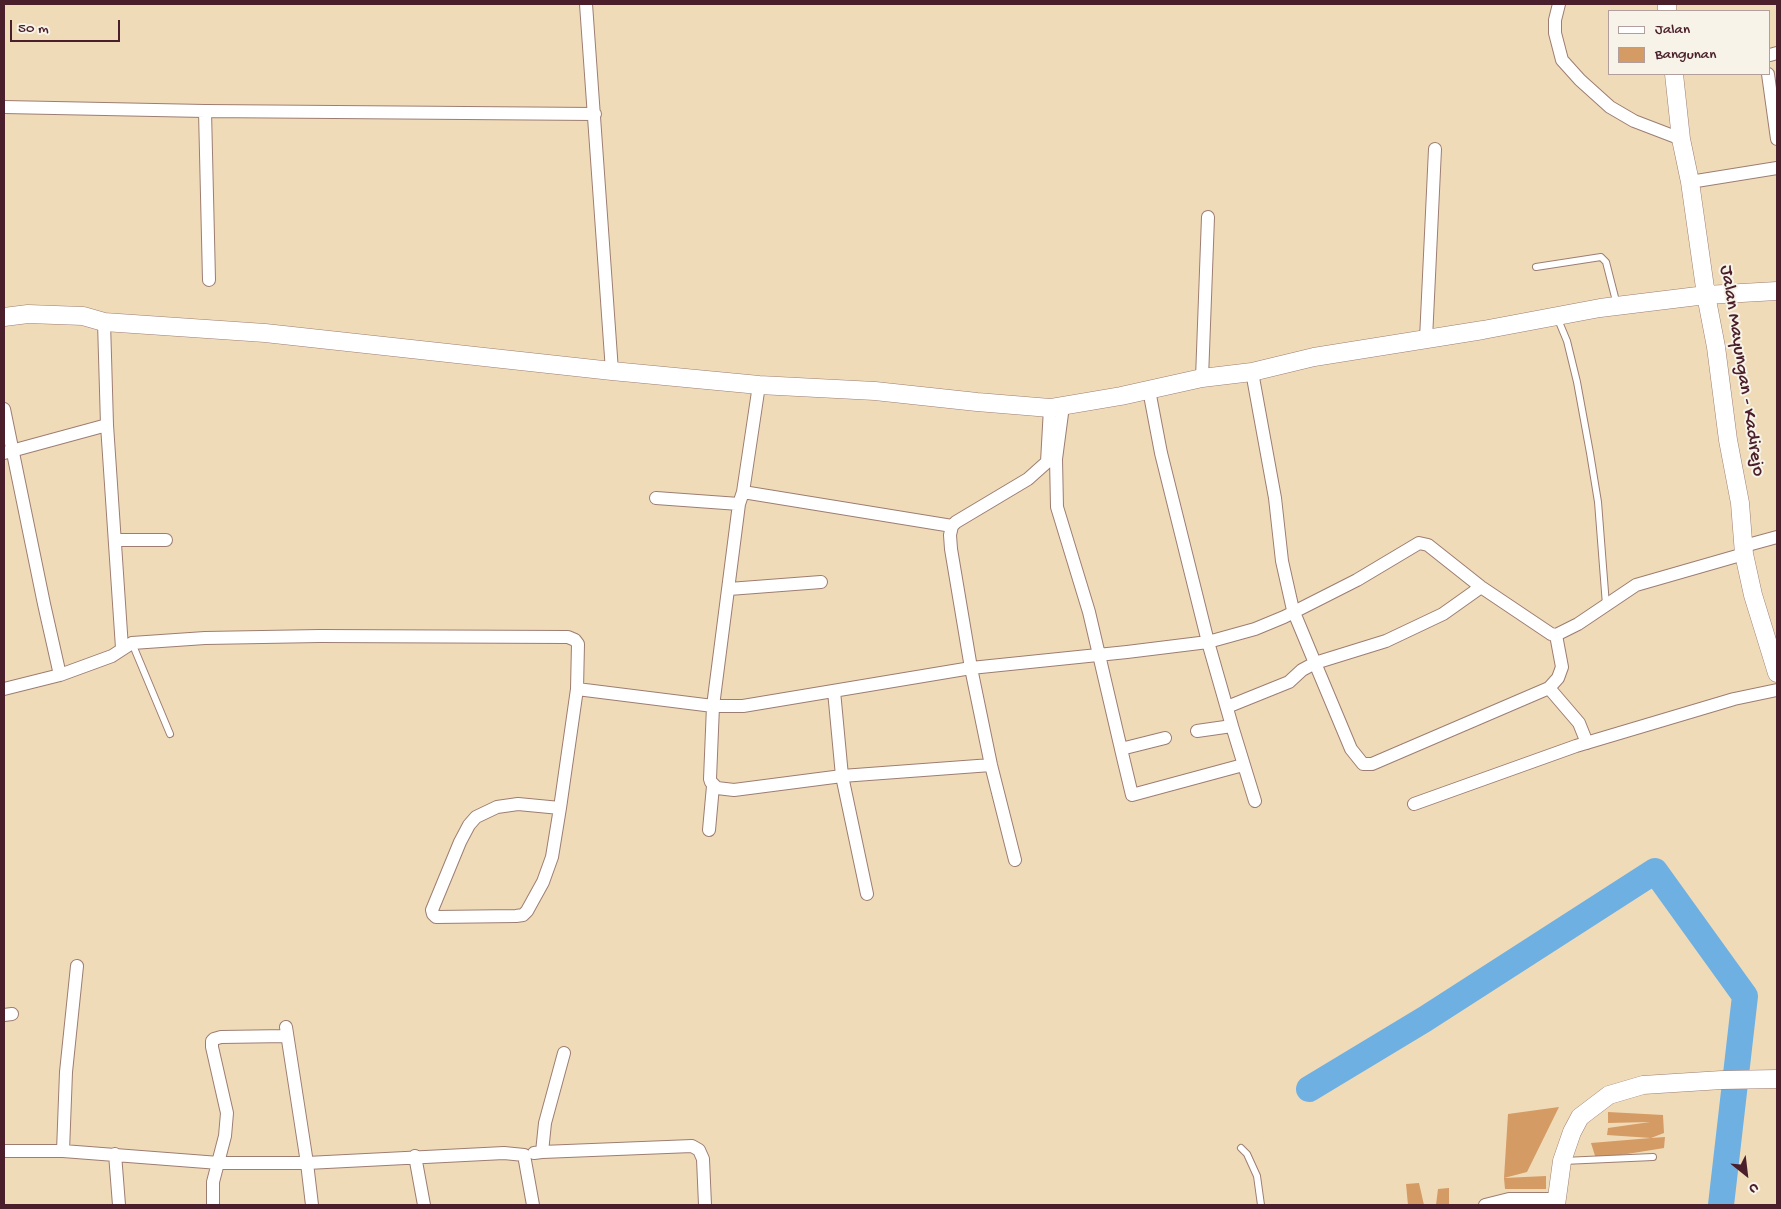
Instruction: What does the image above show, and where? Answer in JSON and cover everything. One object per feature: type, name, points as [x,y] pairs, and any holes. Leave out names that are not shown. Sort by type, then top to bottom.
[{"type":"street","points":[[586,4],[612,371]]},
{"type":"street","points":[[1559,4],[1555,20],[1555,33],[1562,60],[1580,80],[1610,107],[1634,121],[1681,139]]},
{"type":"street","name":"Jalan Mayungan - Kadirejo","points":[[1674,75],[1681,139],[1690,182],[1706,295],[1716,347],[1728,440],[1740,503],[1744,550],[1753,595],[1777,671]]},
{"type":"street","points":[[1768,75],[1777,139]]},
{"type":"street","points":[[4,107],[205,111],[595,114]]},
{"type":"street","points":[[205,111],[209,280]]},
{"type":"street","points":[[1426,339],[1435,149]]},
{"type":"street","points":[[1690,182],[1777,168]]},
{"type":"street","points":[[1202,378],[1208,218]]},
{"type":"street","points":[[4,317],[28,314],[84,316],[104,322],[265,333],[759,385],[875,391],[978,402],[1057,407],[1202,378],[1252,372],[1314,358],[1618,306],[1706,295],[1777,291]]},
{"type":"street","points":[[104,322],[107,426],[115,540],[127,646]]},
{"type":"street","points":[[1252,372],[1275,498],[1282,561],[1293,610],[1351,749],[1363,764],[1372,764],[1387,758],[1549,688],[1554,683],[1562,667],[1556,635]]},
{"type":"street","points":[[709,830],[713,786],[710,779],[713,706],[741,498],[759,385]]},
{"type":"street","points":[[1148,390],[1161,453],[1208,642],[1255,801]]},
{"type":"street","points":[[656,498],[741,498],[952,526],[1028,479],[1047,462],[1057,407]]},
{"type":"street","points":[[1057,407],[1057,507],[1100,654],[1132,795],[1243,765]]},
{"type":"street","points":[[4,409],[7,452],[60,676]]},
{"type":"street","points":[[7,452],[107,426]]},
{"type":"street","points":[[952,526],[950,535],[951,549],[971,668],[991,765],[1015,860]]},
{"type":"street","points":[[577,689],[713,706],[743,706],[971,668],[1208,642],[1255,629],[1284,617],[1293,610],[1356,580],[1419,543],[1428,545],[1481,587],[1551,634],[1556,635],[1578,624],[1636,585],[1744,550],[1777,537]]},
{"type":"street","points":[[115,540],[166,540]]},
{"type":"street","points":[[729,589],[822,582]]},
{"type":"street","points":[[1227,707],[1289,682],[1302,670],[1315,663],[1386,641],[1443,614],[1481,587]]},
{"type":"street","points":[[4,689],[60,676],[112,656],[127,646],[205,638],[568,637],[575,640],[578,644],[577,689],[560,808],[552,857],[543,882],[527,911],[516,916],[436,917],[432,914],[460,842],[469,824],[476,817],[496,807],[518,804],[560,808]]},
{"type":"street","points":[[1549,688],[1578,723],[1587,743]]},
{"type":"street","points":[[1414,804],[1587,743],[1725,701],[1777,690]]},
{"type":"street","points":[[834,691],[842,776],[867,894]]},
{"type":"street","points":[[1197,731],[1232,726]]},
{"type":"street","points":[[1121,749],[1165,738]]},
{"type":"street","points":[[713,786],[734,790],[842,776],[991,765]]},
{"type":"street","points":[[63,1150],[66,1072],[77,966]]},
{"type":"street","points":[[213,1205],[213,1182],[225,1136],[227,1113],[212,1041],[221,1037],[286,1032],[312,1205]]},
{"type":"street","points":[[542,1152],[545,1123],[564,1053]]},
{"type":"street","points":[[1486,1205],[1509,1200],[1556,1202],[1562,1161],[1572,1132],[1580,1117],[1609,1096],[1643,1085],[1776,1079]]},
{"type":"street","points":[[4,1151],[63,1150],[219,1163],[307,1163],[414,1156],[524,1154],[692,1146],[699,1150],[703,1159],[704,1205]]},
{"type":"street","points":[[115,1154],[119,1205]]},
{"type":"street","points":[[524,1154],[533,1205]]},
{"type":"street","points":[[414,1156],[424,1205]]},
{"type":"lane","points":[[1536,267],[1601,257],[1606,262],[1618,306]]},
{"type":"lane","points":[[1557,316],[1567,341],[1578,382],[1598,502],[1606,605]]},
{"type":"lane","points":[[127,646],[170,734]]},
{"type":"lane","points":[[1241,1148],[1247,1154],[1257,1176],[1261,1205]]},
{"type":"lane","points":[[1562,1161],[1653,1157]]},
{"type":"building","points":[[1559,1107],[1527,1172],[1504,1178],[1508,1114]]},
{"type":"building","points":[[1608,1112],[1663,1115],[1664,1133],[1651,1138],[1607,1135],[1608,1128],[1650,1122],[1608,1123]]},
{"type":"building","points":[[1665,1137],[1664,1148],[1596,1159],[1591,1143]]},
{"type":"building","points":[[1546,1176],[1546,1189],[1505,1189],[1504,1178]]},
{"type":"building","points":[[1419,1183],[1424,1205],[1408,1205],[1406,1184]]},
{"type":"building","points":[[1449,1188],[1449,1205],[1436,1205],[1438,1189]]},
{"type":"waterway","points":[[1309,1089],[1425,1019],[1655,871],[1745,996],[1721,1205]]}]
